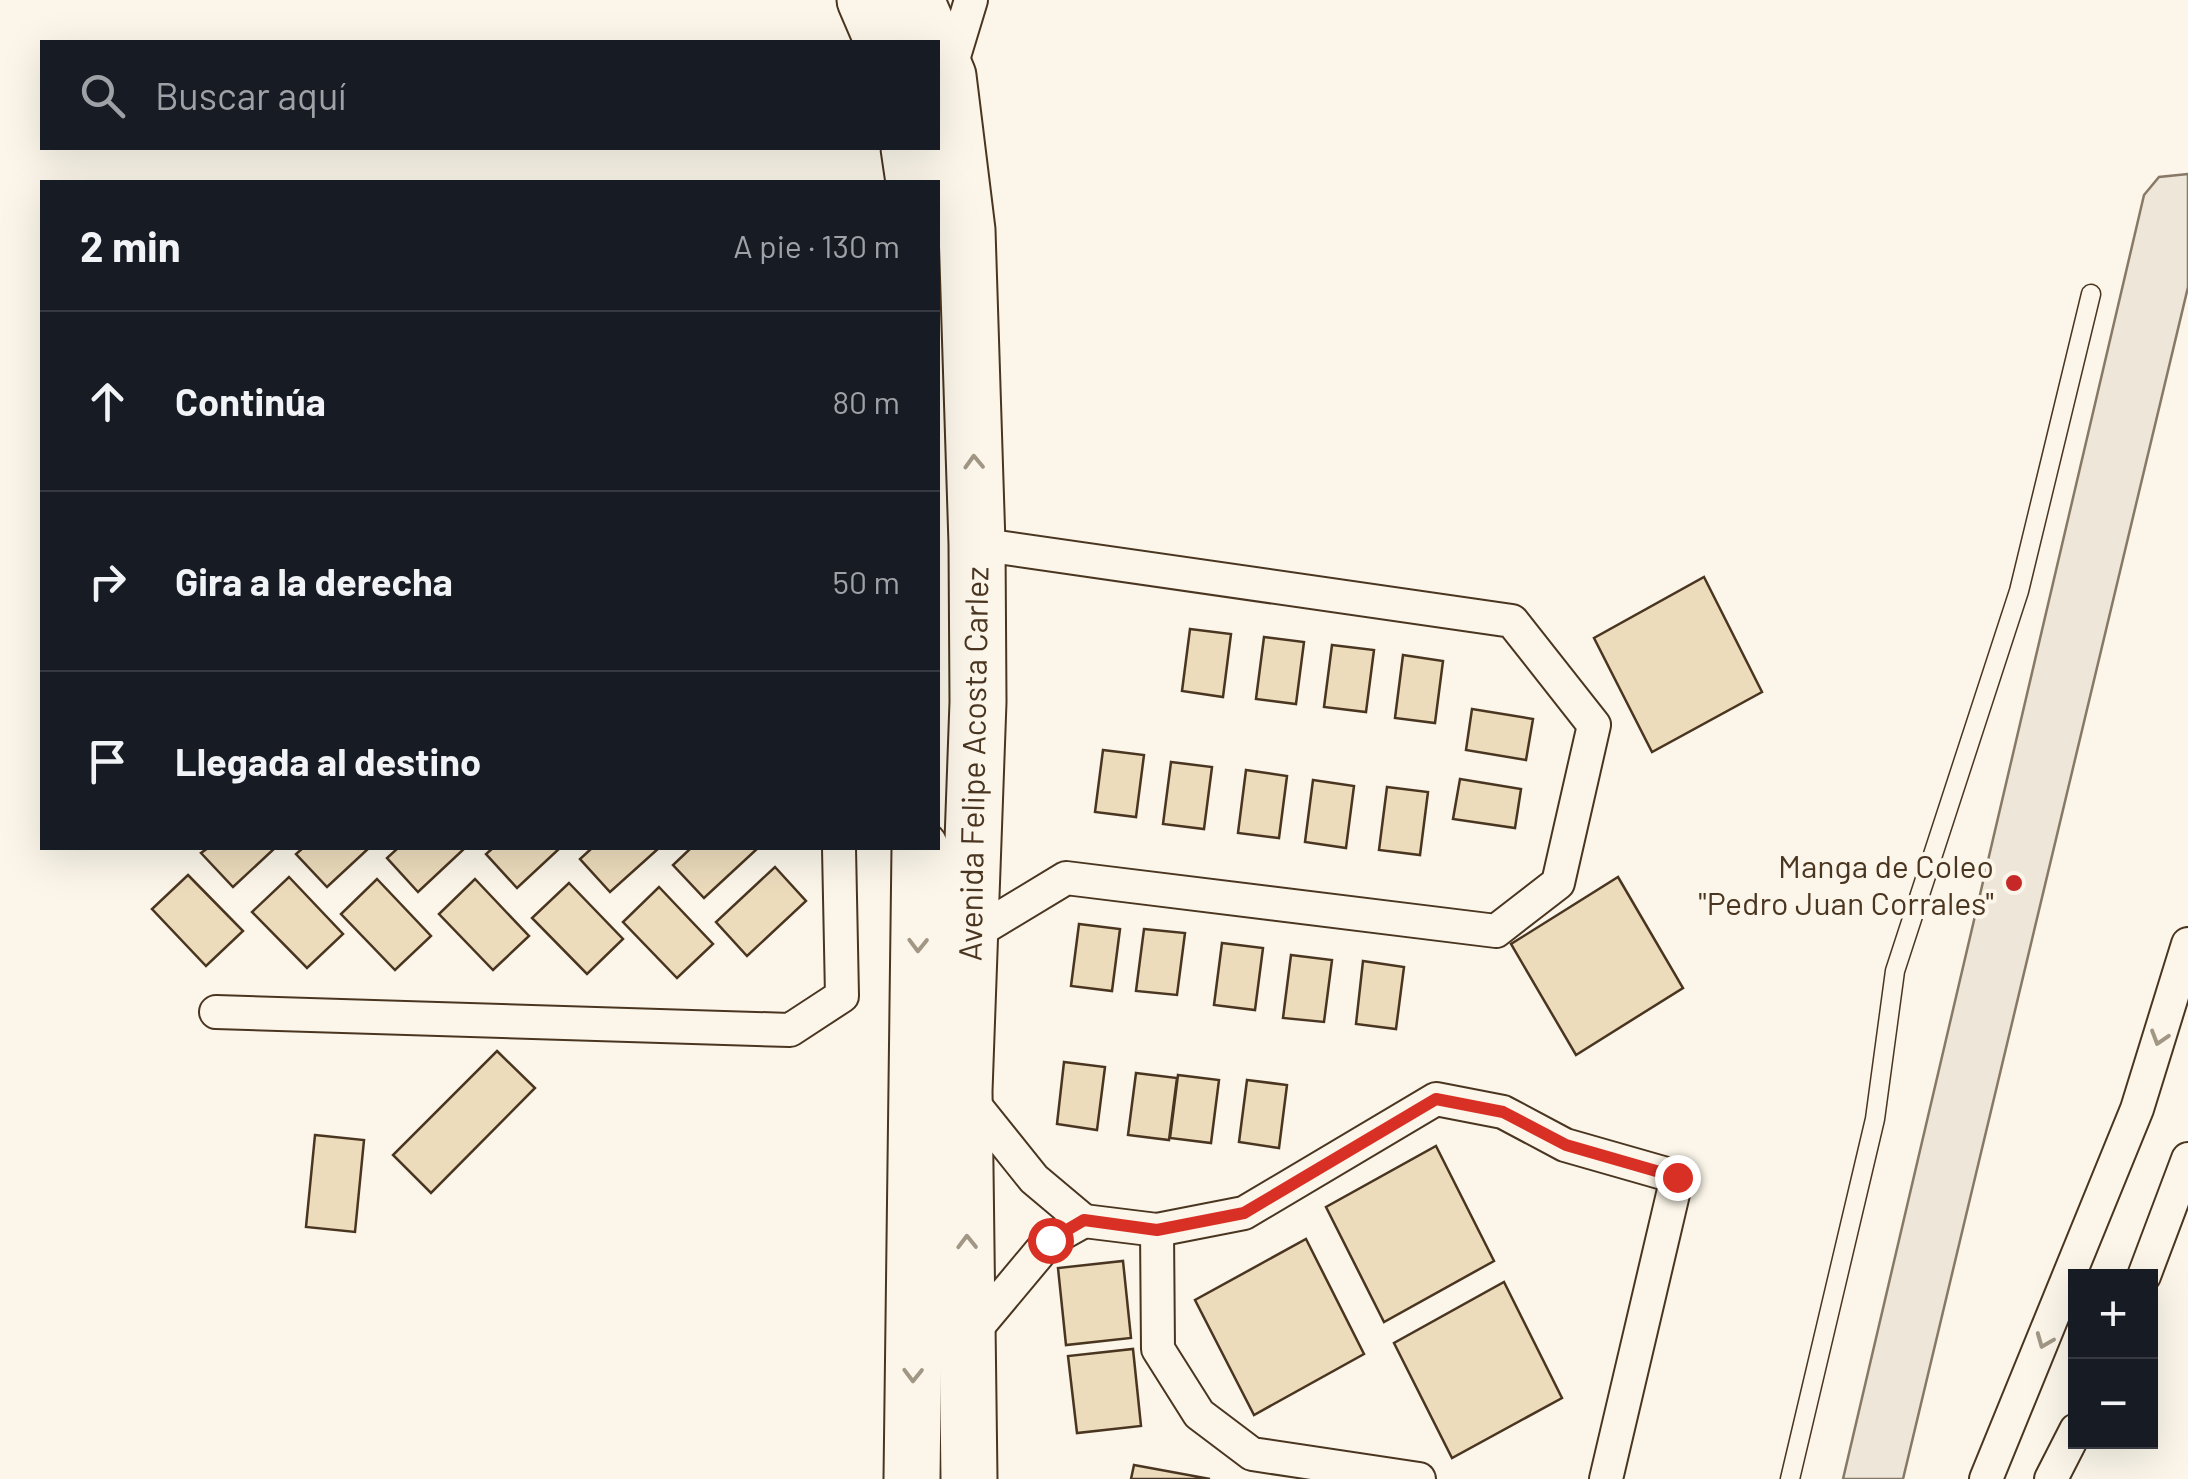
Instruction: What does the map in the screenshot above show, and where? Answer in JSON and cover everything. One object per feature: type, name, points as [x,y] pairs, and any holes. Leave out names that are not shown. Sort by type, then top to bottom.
[{"type":"highway","points":[[865,0],[882,40]]},
{"type":"highway","name":"Avenida Felipe Acosta Carlez","points":[[916,0],[933,40]]},
{"type":"highway","name":"Avenida Felipe Acosta Carlez","points":[[940,57],[967,230],[976,544],[978,702],[964,1091],[969,1479]]},
{"type":"highway","points":[[910,150],[914,180]]},
{"type":"highway","name":"Avenida Felipe Acosta Carlez","points":[[912,1479],[920,850]]},
{"type":"street","points":[[940,57],[971,0]]},
{"type":"street","points":[[970,936],[1066,878],[1496,931],[1558,884],[1594,725],[1512,620],[976,544]]},
{"type":"street","points":[[216,1012],[790,1030],[842,996],[839,850]]},
{"type":"street","points":[[1986,1479],[2137,1109],[2188,944]]},
{"type":"street","points":[[964,1091],[1034,1179],[1084,1220],[1157,1230],[1244,1213],[1436,1099],[1503,1112],[1566,1145],[1677,1177],[1606,1479]]},
{"type":"street","points":[[2147,1269],[2188,1159]]},
{"type":"street","points":[[969,1337],[1050,1240],[1084,1220]]},
{"type":"street","points":[[1157,1230],[1158,1349],[1199,1414],[1252,1454],[1419,1479]]},
{"type":"street","points":[[2050,1479],[2068,1445]]},
{"type":"lane","points":[[1790,1479],[1875,1120],[1895,971],[2020,591],[2091,294]]},
{"type":"shaded area","name":"Manga de Coleo \"Pedro Juan Corrales\"","points":[[2188,174],[2188,287],[1903,1479],[1843,1479],[2144,195],[2159,177]]},
{"type":"building","points":[[1704,577],[1762,692],[1652,752],[1594,638]]},
{"type":"building","points":[[1190,629],[1231,634],[1223,697],[1182,691]]},
{"type":"building","points":[[1264,637],[1304,642],[1296,704],[1256,699]]},
{"type":"building","points":[[1332,645],[1374,650],[1366,712],[1324,707]]},
{"type":"building","points":[[1403,655],[1443,661],[1435,723],[1395,718]]},
{"type":"building","points":[[1472,709],[1533,719],[1526,760],[1466,750]]},
{"type":"building","points":[[1103,750],[1144,755],[1136,817],[1095,812]]},
{"type":"building","points":[[1171,762],[1212,767],[1204,829],[1163,824]]},
{"type":"building","points":[[1246,770],[1287,776],[1279,838],[1238,833]]},
{"type":"building","points":[[1460,779],[1521,789],[1515,828],[1453,819]]},
{"type":"building","points":[[1313,780],[1354,786],[1346,848],[1305,842]]},
{"type":"building","points":[[1387,787],[1428,792],[1420,855],[1379,850]]},
{"type":"building","points":[[205,850],[273,850],[233,887],[201,853]]},
{"type":"building","points":[[301,850],[367,850],[327,887],[296,854]]},
{"type":"building","points":[[396,850],[463,850],[418,892],[387,858]]},
{"type":"building","points":[[491,850],[558,850],[517,888],[486,854]]},
{"type":"building","points":[[590,850],[657,850],[610,892],[580,859]]},
{"type":"building","points":[[689,850],[756,850],[704,898],[673,865]]},
{"type":"building","points":[[775,867],[806,901],[747,956],[716,922]]},
{"type":"building","points":[[188,875],[243,931],[206,966],[152,909]]},
{"type":"building","points":[[289,877],[343,934],[307,968],[252,912]]},
{"type":"building","points":[[1618,877],[1683,988],[1576,1055],[1511,944]]},
{"type":"building","points":[[377,879],[431,936],[395,970],[341,914]]},
{"type":"building","points":[[475,879],[529,936],[493,970],[439,914]]},
{"type":"building","points":[[569,883],[623,939],[587,974],[532,918]]},
{"type":"building","points":[[659,887],[713,944],[677,978],[623,922]]},
{"type":"building","points":[[1079,924],[1120,929],[1112,991],[1071,986]]},
{"type":"building","points":[[1144,929],[1185,933],[1177,995],[1136,991]]},
{"type":"building","points":[[1222,943],[1263,948],[1255,1010],[1214,1005]]},
{"type":"building","points":[[1291,955],[1332,960],[1324,1022],[1283,1018]]},
{"type":"building","points":[[1363,961],[1404,967],[1396,1029],[1356,1024]]},
{"type":"building","points":[[497,1051],[535,1088],[431,1193],[393,1155]]},
{"type":"building","points":[[1064,1062],[1105,1067],[1097,1130],[1057,1124]]},
{"type":"building","points":[[1136,1073],[1177,1078],[1169,1140],[1128,1135]]},
{"type":"building","points":[[1178,1075],[1219,1080],[1211,1143],[1170,1138]]},
{"type":"building","points":[[1247,1080],[1287,1085],[1279,1148],[1239,1142]]},
{"type":"building","points":[[315,1135],[364,1140],[355,1232],[306,1227]]},
{"type":"building","points":[[1436,1146],[1494,1261],[1384,1322],[1326,1207]]},
{"type":"building","points":[[1306,1239],[1364,1354],[1254,1415],[1195,1300]]},
{"type":"building","points":[[1123,1261],[1131,1338],[1066,1345],[1058,1268]]},
{"type":"building","points":[[1504,1282],[1562,1398],[1452,1458],[1394,1343]]},
{"type":"building","points":[[1133,1349],[1141,1426],[1077,1433],[1068,1356]]},
{"type":"building","points":[[1134,1465],[1210,1479],[1131,1479]]},
{"type":"place","name":"Manga de Coleo \"Pedro Juan Corrales\"","points":[[2014,883]]},
{"type":"route","points":[[1050,1240],[1084,1220],[1157,1230],[1244,1213],[1436,1099],[1503,1112],[1566,1145],[1677,1177]]}]
